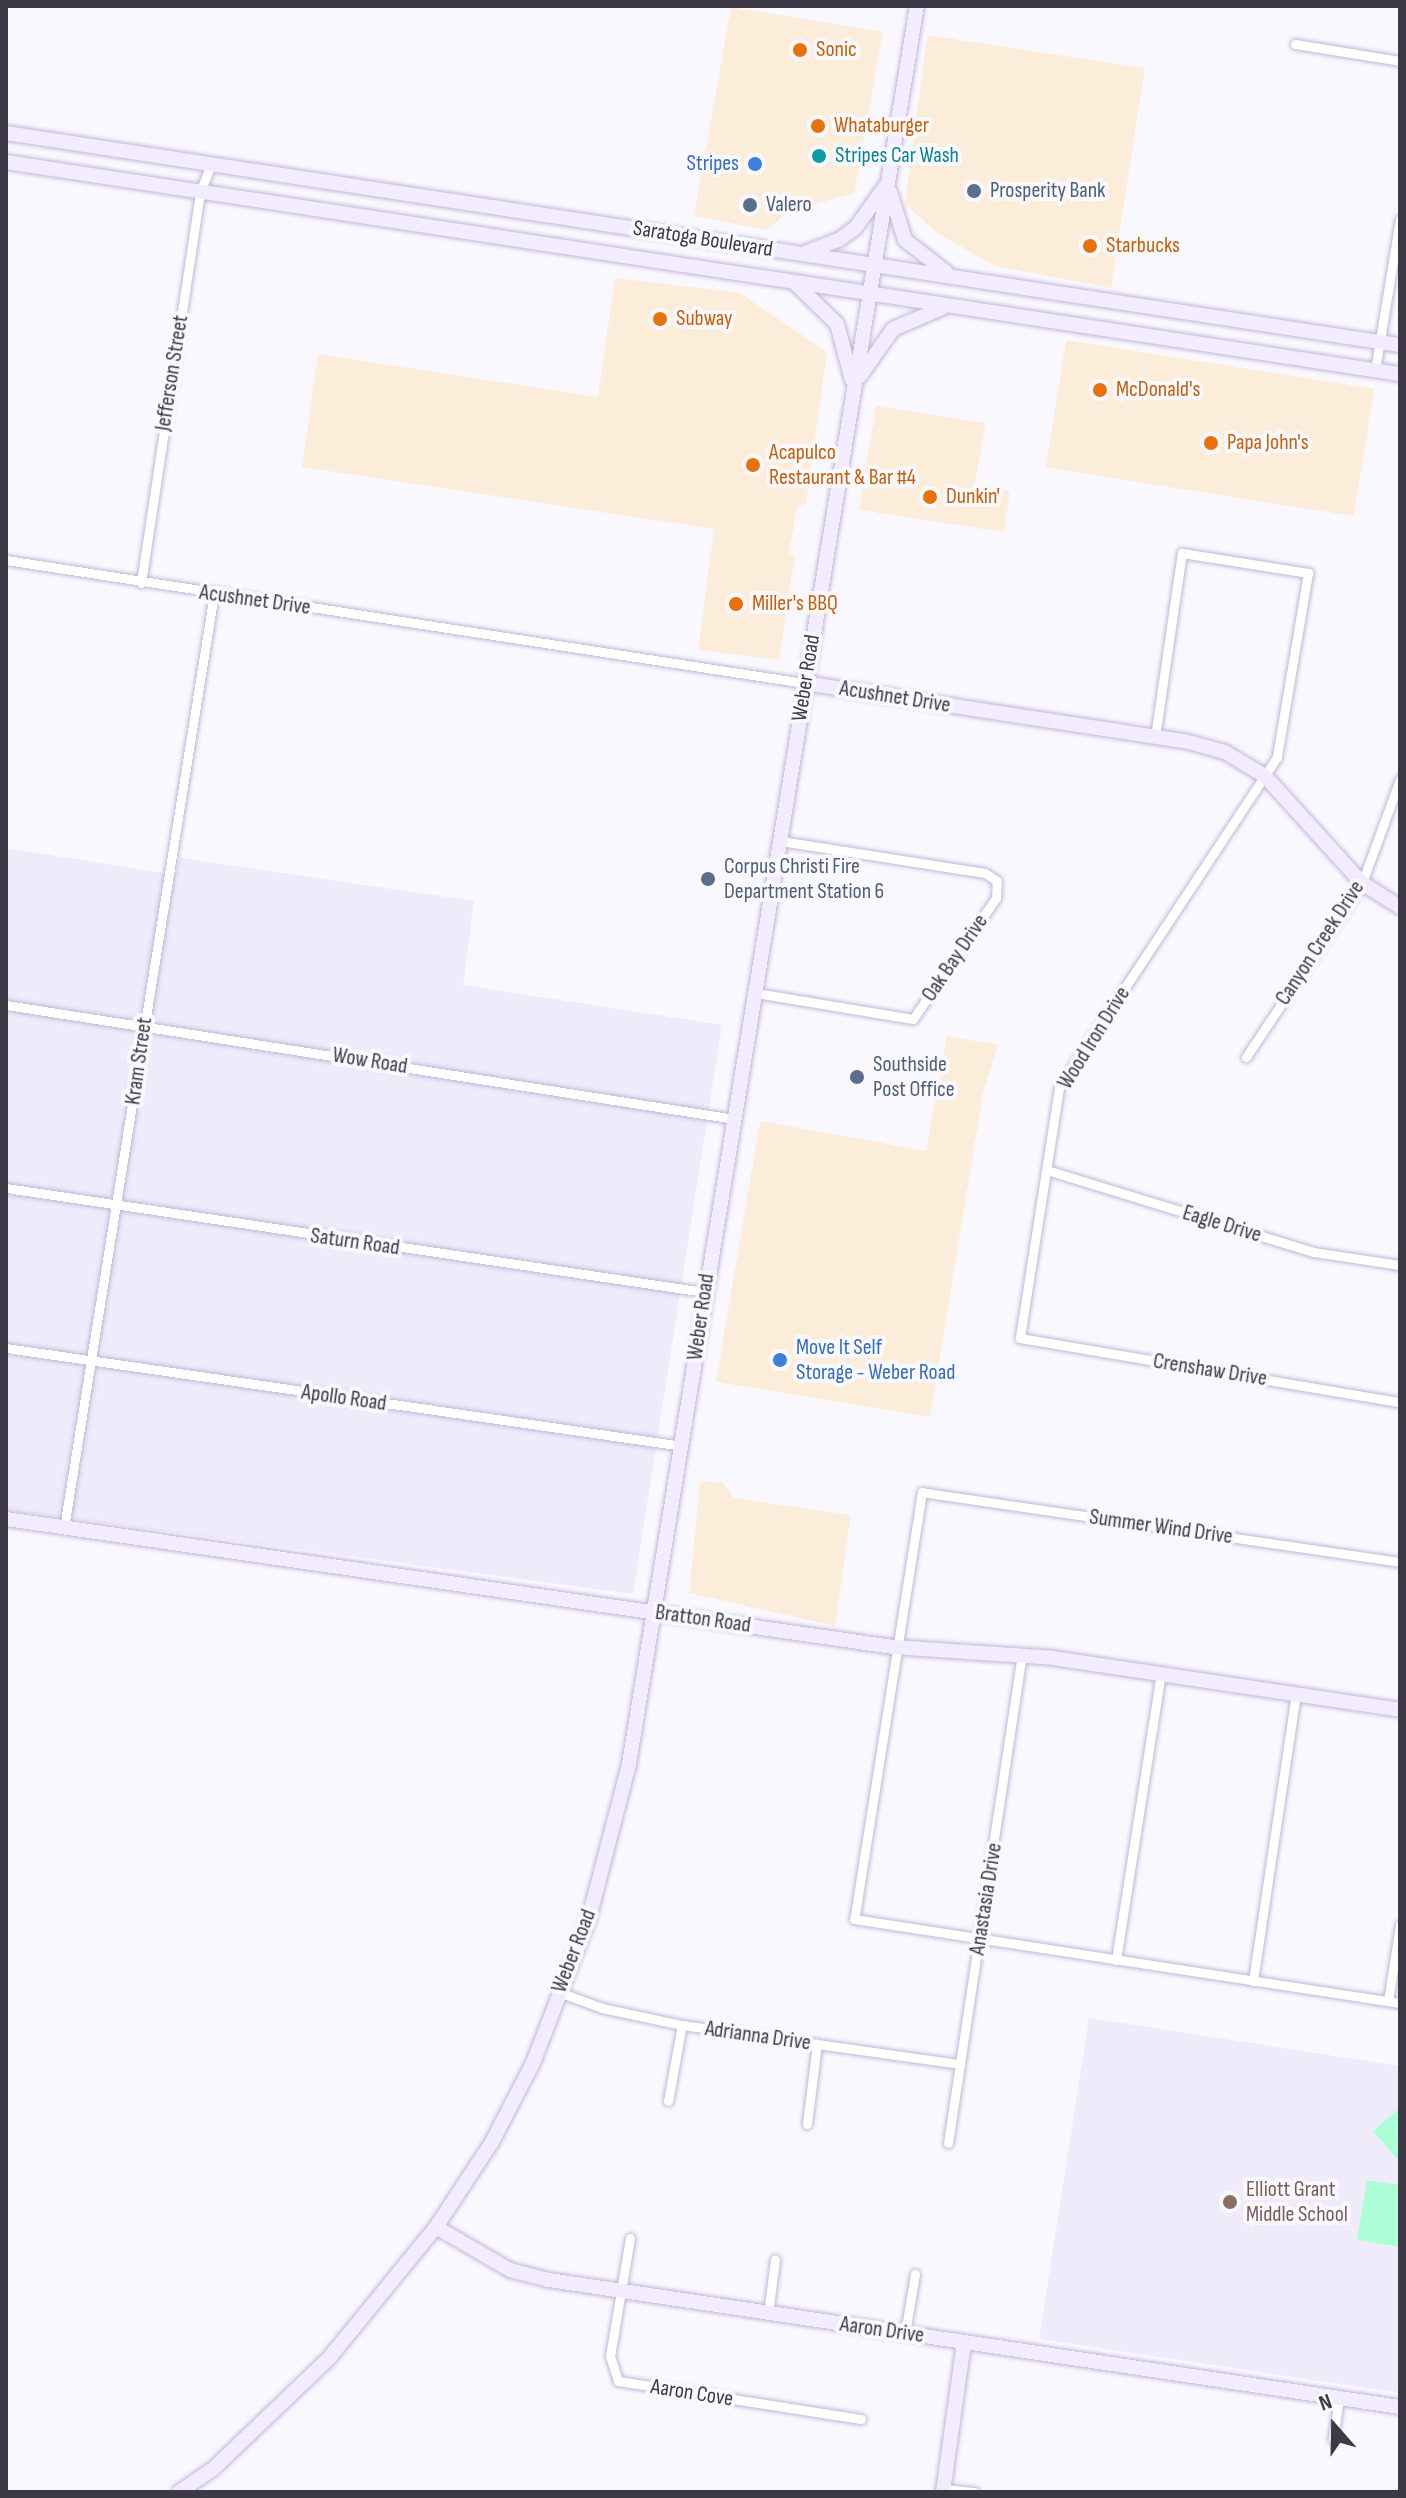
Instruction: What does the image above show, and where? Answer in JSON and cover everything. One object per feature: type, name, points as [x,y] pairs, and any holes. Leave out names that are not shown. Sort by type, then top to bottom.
[{"type":"main road","name":"Weber Road","points":[[179,2492],[213,2469],[330,2357],[436,2227],[499,2129],[533,2063],[589,1918],[629,1764],[917,6]]},
{"type":"main road","name":"Saratoga Boulevard","points":[[6,133],[1400,345]]},
{"type":"main road","name":"Saratoga Boulevard","points":[[6,162],[1400,374]]},
{"type":"main road","points":[[799,254],[839,240],[856,227],[888,181]]},
{"type":"main road","points":[[888,181],[905,240],[917,255],[957,278]]},
{"type":"main road","points":[[794,282],[837,324],[854,386]]},
{"type":"main road","points":[[854,386],[893,329],[929,310],[954,306]]},
{"type":"main road","name":"Acushnet Drive","points":[[804,683],[1155,737],[1225,752],[1265,776],[1362,883],[1400,907]]},
{"type":"main road","name":"Bratton Road","points":[[6,1519],[893,1647],[1022,1655],[1400,1710]]},
{"type":"main road","name":"Aaron Drive","points":[[436,2227],[510,2270],[768,2314],[1400,2407]]},
{"type":"main road","points":[[943,2490],[964,2342]]},
{"type":"street","points":[[1295,44],[1400,61]]},
{"type":"street","name":"Jefferson Street","points":[[141,583],[200,192],[211,165]]},
{"type":"street","points":[[1375,370],[1397,254],[1400,219]]},
{"type":"street","name":"Wood Iron Drive","points":[[1020,1338],[1059,1088],[1265,776],[1282,743],[1308,573],[1182,553],[1155,737]]},
{"type":"street","name":"Acushnet Drive","points":[[6,560],[804,683]]},
{"type":"street","name":"Kram Street","points":[[64,1528],[118,1208],[144,1025],[214,594]]},
{"type":"street","name":"Canyon Creek Drive","points":[[1246,1057],[1362,883],[1400,779]]},
{"type":"street","name":"Oak Bay Drive","points":[[756,993],[913,1019],[996,898],[997,881],[985,873],[780,841]]},
{"type":"street","name":"Wow Road","points":[[6,1005],[735,1119]]},
{"type":"street","name":"Eagle Drive","points":[[1047,1170],[1314,1252],[1400,1265]]},
{"type":"street","name":"Saturn Road","points":[[6,1188],[118,1208],[704,1292]]},
{"type":"street","name":"Crenshaw Drive","points":[[1020,1338],[1400,1402]]},
{"type":"street","name":"Apollo Road","points":[[6,1348],[683,1446]]},
{"type":"street","name":"Summer Wind Drive","points":[[893,1647],[922,1492],[1400,1562]]},
{"type":"street","points":[[893,1647],[854,1919],[1400,2003]]},
{"type":"street","name":"Anastasia Drive","points":[[948,2143],[1022,1655]]},
{"type":"street","points":[[1116,1960],[1161,1674]]},
{"type":"street","points":[[1253,1981],[1296,1694]]},
{"type":"street","points":[[1388,2001],[1400,1925]]},
{"type":"street","name":"Adrianna Drive","points":[[559,1992],[602,2008],[682,2025],[960,2064]]},
{"type":"street","points":[[668,2101],[682,2025]]},
{"type":"street","points":[[807,2124],[817,2044]]},
{"type":"street","points":[[623,2289],[630,2238]]},
{"type":"street","points":[[768,2314],[775,2259]]},
{"type":"street","points":[[905,2333],[915,2274]]},
{"type":"street","name":"Aaron Cove","points":[[623,2289],[610,2356],[618,2381],[861,2419]]},
{"type":"street","points":[[1333,2439],[1339,2398]]},
{"type":"street","points":[[943,2490],[975,2492]]},
{"type":"shaded area","points":[[731,7],[883,32],[854,193],[788,212],[767,230],[694,216]]},
{"type":"shaded area","points":[[927,35],[1145,68],[1111,288],[995,266],[937,233],[905,204]]},
{"type":"shaded area","points":[[615,278],[740,293],[827,352],[806,504],[797,506],[789,554],[795,555],[779,660],[698,650],[714,529],[302,467],[318,354],[598,397]]},
{"type":"shaded area","points":[[1066,340],[1374,389],[1354,516],[1046,467]]},
{"type":"shaded area","points":[[876,406],[986,423],[975,484],[1010,491],[1004,532],[859,510]]},
{"type":"shaded area","points":[[6,848],[176,875],[180,858],[474,901],[463,985],[722,1025],[633,1594],[6,1510]]},
{"type":"shaded area","points":[[947,1036],[999,1045],[984,1088],[930,1417],[716,1382],[760,1121],[926,1151]]},
{"type":"shaded area","points":[[700,1481],[722,1482],[734,1498],[851,1515],[835,1626],[689,1593]]},
{"type":"shaded area","name":"Elliott Grant Middle School","points":[[1089,2018],[1400,2066],[1400,2393],[1039,2339]]},
{"type":"green space","points":[[1400,2108],[1400,2162],[1373,2131]]},
{"type":"green space","points":[[1367,2180],[1400,2185],[1400,2247],[1357,2240]]},
{"type":"place","name":"Sonic","points":[[800,50]]},
{"type":"place","name":"Whataburger","points":[[818,126]]},
{"type":"place","name":"Stripes Car Wash","points":[[819,156]]},
{"type":"place","name":"Stripes","points":[[755,164]]},
{"type":"place","name":"Prosperity Bank","points":[[974,191]]},
{"type":"place","name":"Valero","points":[[750,205]]},
{"type":"place","name":"Starbucks","points":[[1090,246]]},
{"type":"place","name":"Subway","points":[[660,319]]},
{"type":"place","name":"McDonald's","points":[[1100,390]]},
{"type":"place","name":"Papa John's","points":[[1211,443]]},
{"type":"place","name":"Acapulco Restaurant & Bar #4","points":[[753,465]]},
{"type":"place","name":"Dunkin'","points":[[930,497]]},
{"type":"place","name":"Miller's BBQ","points":[[736,604]]},
{"type":"place","name":"Corpus Christi Fire Department Station 6","points":[[708,879]]},
{"type":"place","name":"Southside Post Office","points":[[857,1077]]},
{"type":"place","name":"Move It Self Storage - Weber Road","points":[[780,1360]]},
{"type":"place","name":"Elliott Grant Middle School","points":[[1230,2202]]}]
